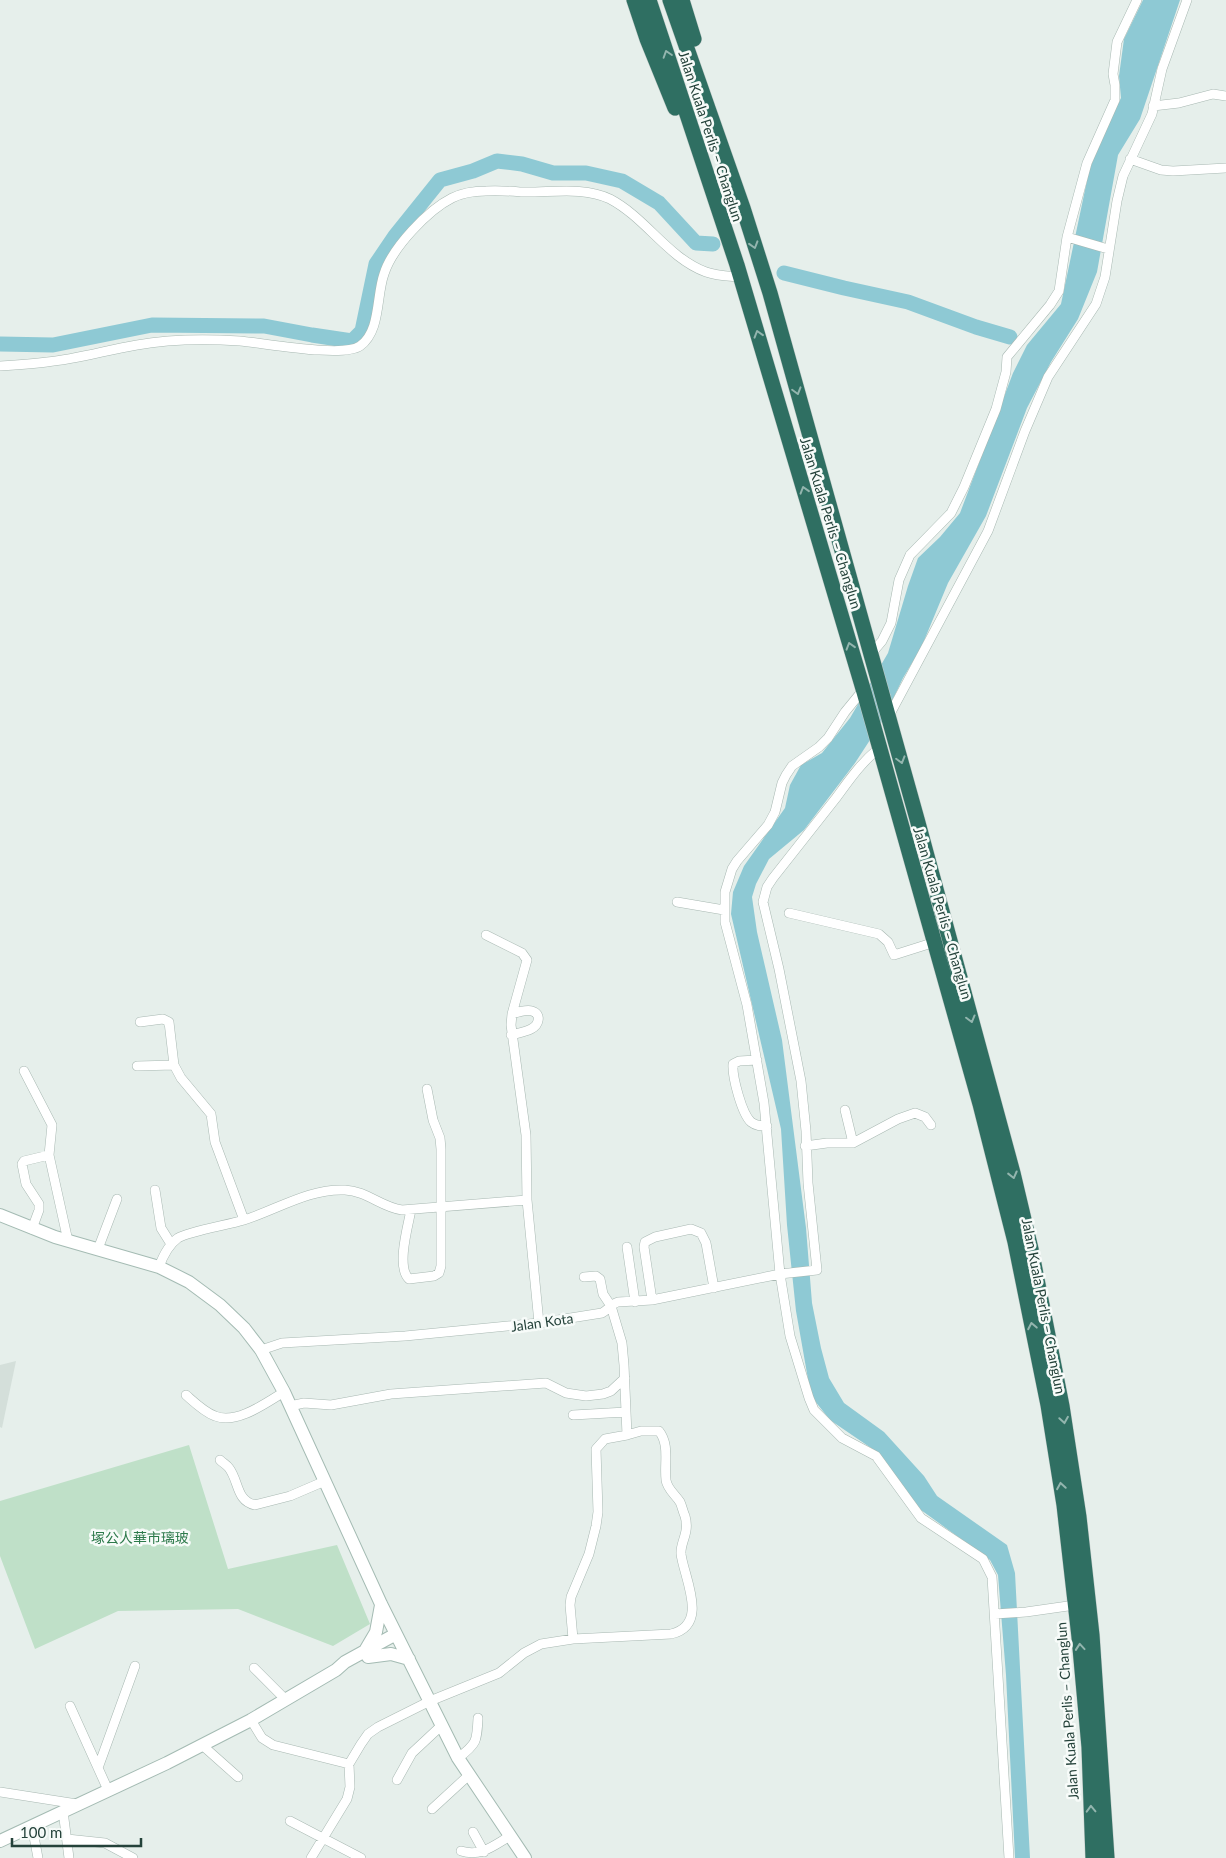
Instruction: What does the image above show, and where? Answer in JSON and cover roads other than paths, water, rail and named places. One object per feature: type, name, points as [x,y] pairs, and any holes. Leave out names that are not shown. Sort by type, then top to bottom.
[{"type":"highway","points":[[634,0],[647,40],[726,234]]},
{"type":"highway","name":"Jalan Kuala Perlis – Changlun","points":[[649,0],[739,271],[864,691],[980,1104],[1015,1242],[1051,1423],[1064,1505],[1088,1747],[1093,1858]]},
{"type":"highway","name":"Jalan Kuala Perlis – Changlun","points":[[670,0],[740,199],[762,270],[872,656],[1013,1173],[1031,1249],[1062,1406],[1079,1517],[1092,1635],[1107,1858]]},
{"type":"highway","points":[[682,0],[740,199]]},
{"type":"highway","points":[[1092,1635],[1107,1718],[1117,1858]]},
{"type":"main road","points":[[0,1215],[32,1229],[68,1241],[159,1267],[188,1282],[220,1305],[244,1328],[261,1350],[284,1392],[381,1604],[458,1758],[525,1858]]},
{"type":"main road","points":[[366,1654],[376,1632],[381,1604]]},
{"type":"main road","points":[[0,1841],[251,1720],[339,1668],[348,1667],[366,1654],[397,1637]]},
{"type":"main road","points":[[366,1654],[391,1654],[409,1659]]},
{"type":"street","points":[[872,656],[882,642],[891,623],[899,580],[910,556],[944,522],[957,502],[991,424],[1003,386],[1007,357],[1050,305],[1059,291],[1088,158],[1115,100],[1114,51],[1123,26],[1137,0]]},
{"type":"street","points":[[888,715],[988,531],[1025,431],[1048,377],[1096,304],[1105,277],[1106,248],[1119,193],[1130,159],[1147,126],[1162,69],[1187,0]]},
{"type":"street","points":[[1153,106],[1180,103],[1213,94],[1226,96]]},
{"type":"street","points":[[1130,159],[1161,170],[1226,168]]},
{"type":"street","points":[[0,366],[46,363],[163,342],[226,340],[315,350],[358,348],[373,328],[384,274],[394,253],[417,225],[440,206],[453,197],[476,192],[502,190],[596,194],[608,198],[625,208],[642,221],[677,254],[696,267],[720,275],[739,271]]},
{"type":"street","points":[[1070,237],[1106,248]]},
{"type":"street","points":[[864,691],[845,712],[828,738],[792,766],[786,775],[782,783],[775,812],[768,825],[732,869],[725,892],[724,910],[730,944],[747,1005],[757,1060],[767,1126],[780,1274],[792,1345],[814,1410],[842,1438],[876,1456],[921,1518],[983,1559],[992,1577],[998,1614],[1009,1858]]},
{"type":"street","points":[[878,744],[860,764],[773,878],[767,887],[763,902],[797,1059],[804,1101],[805,1146],[827,1143],[853,1143],[908,1115],[920,1114],[931,1125]]},
{"type":"street","points":[[677,902],[724,910]]},
{"type":"street","points":[[790,914],[880,934],[888,942],[894,954],[935,942]]},
{"type":"street","points":[[486,935],[522,953],[526,960],[512,1014],[511,1035],[526,1135],[527,1200],[539,1323]]},
{"type":"street","points":[[511,1035],[531,1030],[539,1020],[534,1011],[529,1010],[512,1014]]},
{"type":"street","points":[[140,1022],[163,1019],[169,1022],[174,1065],[181,1078],[211,1114],[215,1142],[244,1220]]},
{"type":"street","points":[[757,1060],[736,1062],[733,1064],[733,1069],[739,1097],[750,1121],[759,1126],[767,1126]]},
{"type":"street","points":[[137,1066],[174,1065]]},
{"type":"street","points":[[24,1071],[51,1121],[49,1155],[68,1241]]},
{"type":"street","points":[[411,1210],[403,1252],[404,1272],[409,1279],[434,1276],[439,1272],[441,1266],[440,1138],[433,1120],[427,1090]]},
{"type":"street","points":[[845,1110],[853,1143]]},
{"type":"street","name":"Jalan Kota","points":[[261,1350],[282,1343],[405,1336],[539,1323],[602,1313],[618,1302],[652,1300],[780,1274],[815,1270],[805,1146]]},
{"type":"street","points":[[32,1229],[39,1204],[26,1184],[22,1164],[24,1161],[29,1161],[39,1156],[49,1155]]},
{"type":"street","points":[[155,1190],[161,1228],[171,1244]]},
{"type":"street","points":[[159,1267],[171,1244],[181,1236],[244,1220],[309,1196],[333,1190],[363,1193],[392,1209],[411,1210],[527,1200]]},
{"type":"street","points":[[98,1249],[117,1199]]},
{"type":"street","points":[[652,1300],[645,1242],[655,1237],[692,1229],[700,1233],[706,1243],[714,1288]]},
{"type":"street","points":[[627,1246],[635,1302]]},
{"type":"street","points":[[584,1277],[596,1276],[600,1279],[603,1294],[610,1306],[622,1343],[627,1435]]},
{"type":"street","points":[[290,1406],[300,1403],[331,1405],[391,1394],[542,1383],[551,1384],[566,1393],[586,1396],[612,1391],[625,1378]]},
{"type":"street","points":[[186,1394],[210,1414],[222,1418],[249,1412],[284,1392]]},
{"type":"street","points":[[573,1415],[626,1412]]},
{"type":"street","points":[[311,1858],[347,1799],[350,1786],[348,1764],[373,1730],[430,1701],[498,1673],[534,1646],[548,1642],[574,1639],[671,1634],[683,1630],[691,1615],[692,1598],[680,1552],[686,1537],[686,1519],[681,1504],[668,1488],[666,1481],[666,1453],[663,1437],[659,1432],[650,1431],[605,1439],[596,1449],[598,1512],[589,1554],[571,1597],[570,1605],[574,1639]]},
{"type":"street","points":[[220,1460],[231,1470],[238,1490],[244,1499],[250,1504],[255,1505],[290,1496],[325,1481]]},
{"type":"street","points":[[998,1614],[1075,1605]]},
{"type":"street","points":[[98,1768],[135,1666]]},
{"type":"street","points":[[254,1668],[285,1699]]},
{"type":"street","points":[[70,1706],[108,1790]]},
{"type":"street","points":[[458,1758],[471,1749],[476,1741],[478,1718]]},
{"type":"street","points":[[251,1720],[262,1738],[273,1744],[348,1764]]},
{"type":"street","points":[[397,1780],[408,1757],[442,1726]]},
{"type":"street","points":[[202,1745],[238,1777]]},
{"type":"street","points":[[432,1809],[469,1775]]},
{"type":"street","points":[[0,1792],[77,1804]]},
{"type":"street","points":[[63,1811],[68,1858]]},
{"type":"street","points":[[290,1821],[360,1858]]},
{"type":"street","points":[[32,1826],[38,1858]]},
{"type":"street","points":[[473,1832],[484,1852]]},
{"type":"street","points":[[461,1850],[476,1854],[484,1852],[510,1836]]},
{"type":"street","points":[[67,1839],[105,1843],[133,1858]]},
{"type":"water","points":[[1143,0],[1180,0],[1140,119],[1118,155],[1097,272],[1078,319],[1051,362],[1027,408],[986,516],[948,583],[921,648],[903,678],[883,720],[855,763],[804,830],[769,859],[756,884],[752,897],[757,932],[782,1040],[806,1228],[812,1303],[829,1378],[844,1403],[884,1432],[924,1476],[937,1496],[1007,1545],[1015,1573],[1030,1858],[1015,1858],[1006,1675],[998,1575],[990,1560],[921,1510],[874,1450],[830,1420],[811,1396],[796,1311],[787,1225],[781,1129],[731,914],[733,892],[744,866],[785,808],[790,785],[801,765],[822,753],[850,718],[888,653],[918,558],[940,537],[960,513],[1013,373],[1027,345],[1061,304],[1089,171],[1104,130],[1121,98],[1119,76],[1124,39]]},
{"type":"waterway","points":[[0,344],[53,345],[152,325],[264,326],[352,341],[362,331],[376,264],[395,236],[440,180],[473,171],[497,161],[522,164],[553,173],[586,173],[622,181],[659,203],[696,243],[713,244]]},
{"type":"waterway","points":[[784,273],[908,302],[976,327],[1010,337]]},
{"type":"park label","name":"塚公人華市璃玻","points":[[140,1537]]}]
